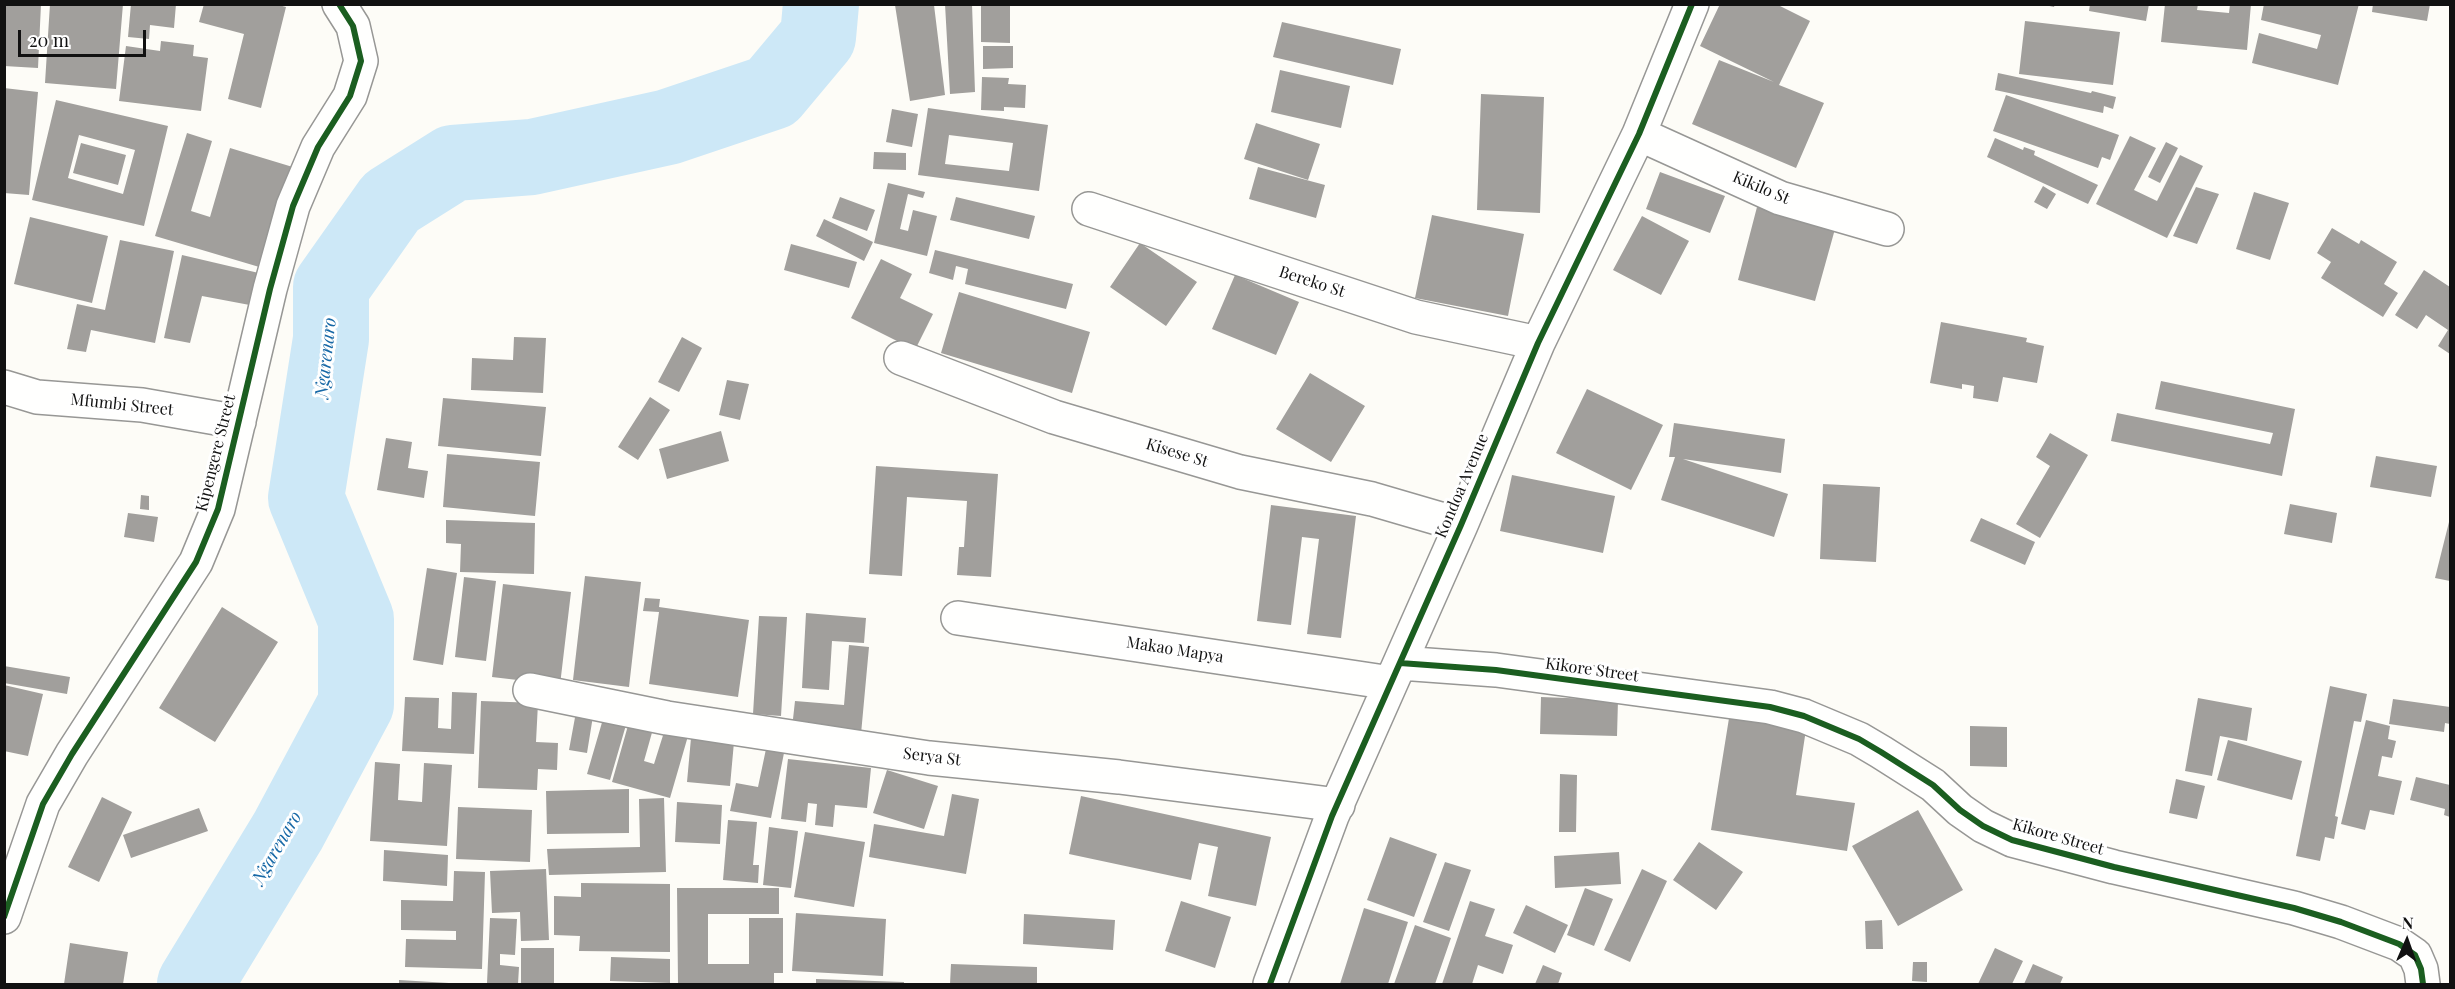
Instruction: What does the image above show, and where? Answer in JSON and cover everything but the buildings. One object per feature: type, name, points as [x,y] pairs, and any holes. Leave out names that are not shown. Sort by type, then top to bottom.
[{"type":"street","name":"Kipengere Street","points":[[4,917],[43,804],[72,754],[196,562],[218,509],[270,289],[293,206],[318,147],[350,96],[361,61],[353,26],[339,4]]},
{"type":"street","name":"Kondoa Avenue","points":[[1270,984],[1338,805],[1538,343],[1640,134],[1692,4]]},
{"type":"street","name":"Kikilo St","points":[[1640,134],[1780,198],[1887,229]]},
{"type":"street","name":"Bereko St","points":[[1089,209],[1416,317],[1538,343]]},
{"type":"street","name":"Kisese St","points":[[901,358],[1054,417],[1218,466],[1372,499],[1461,525]]},
{"type":"street","name":"Mfumbi Street","points":[[4,387],[37,397],[142,405],[239,422]]},
{"type":"street","name":"Makao Mapya","points":[[958,618],[1395,673]]},
{"type":"street","name":"Kikore Street","points":[[1395,673],[1496,670],[1770,707],[1804,716],[1881,752],[1933,785],[1960,810],[1983,826],[2012,840],[2124,870],[2294,908],[2351,926],[2399,944],[2415,955],[2421,969],[2423,984]]},
{"type":"street","name":"Serya St","points":[[530,690],[667,718],[929,758],[1119,777],[1338,805]]},
{"type":"waterway","name":"Ngarenaro","points":[[195,984],[288,831],[356,704],[356,619],[306,498],[331,339],[331,287],[391,202],[453,163],[532,157],[668,127],[772,92],[818,37],[821,4]]},
{"type":"cycle path","points":[[4,917],[43,804],[72,754],[196,562],[218,509],[270,289],[293,206],[318,147],[350,96],[361,61],[353,26],[339,4]]},
{"type":"cycle path","points":[[1270,984],[1332,816],[1461,525],[1538,343],[1639,134],[1692,4]]},
{"type":"cycle path","points":[[1400,663],[1496,670],[1770,707],[1804,716],[1859,739],[1881,752],[1933,785],[1960,810],[1983,826],[2012,840],[2114,867],[2294,908],[2341,922],[2399,944],[2415,955],[2421,969],[2423,984]]}]
